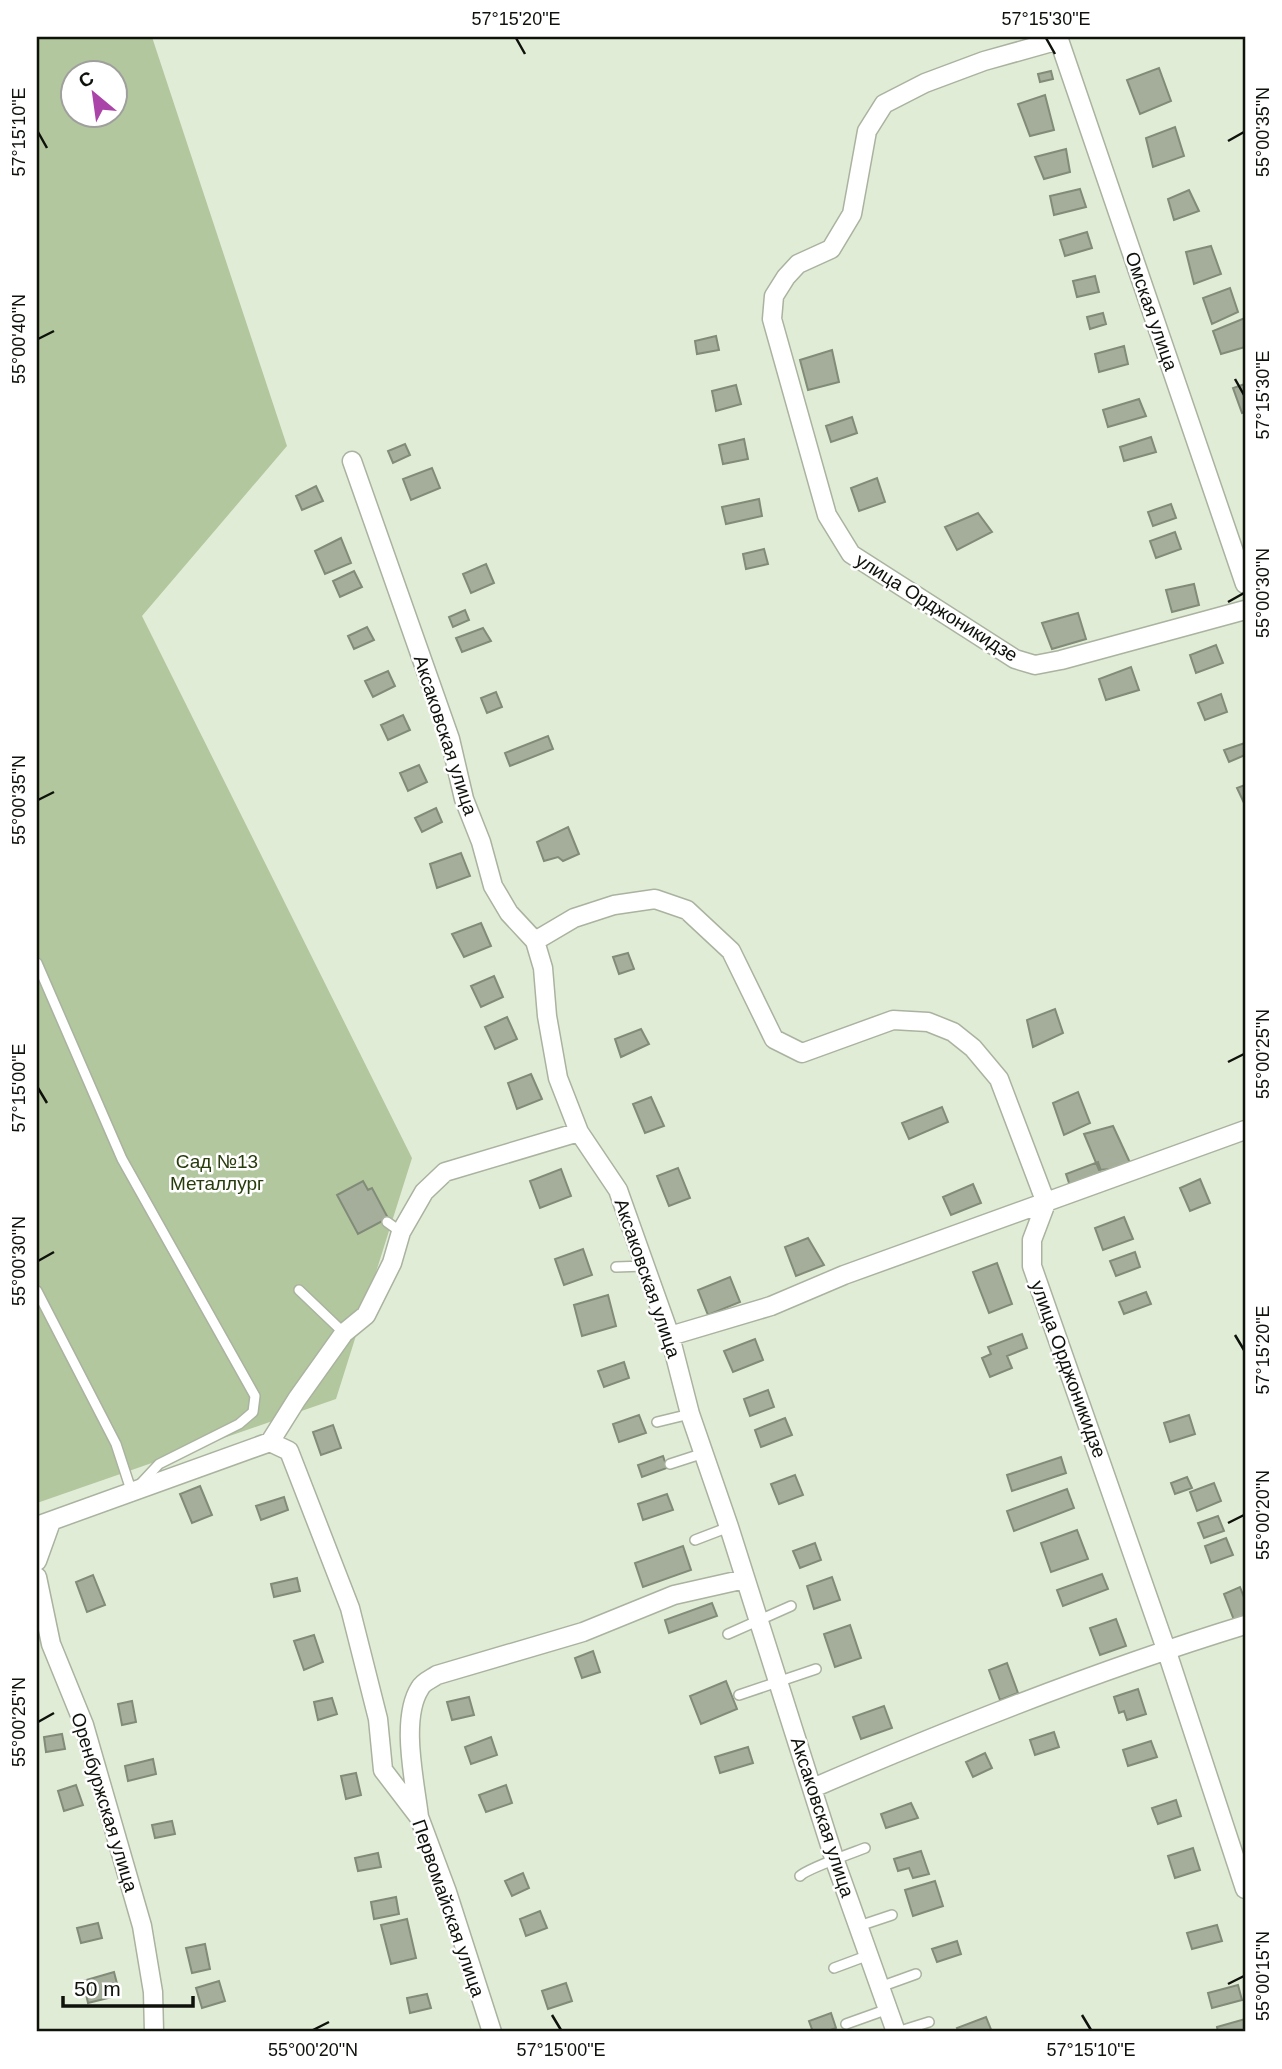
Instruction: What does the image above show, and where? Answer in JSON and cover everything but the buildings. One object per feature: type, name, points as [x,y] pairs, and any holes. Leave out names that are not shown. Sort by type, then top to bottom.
[{"type":"street","name":"улица Орджоникидзе","points":[[1059,38],[925,83],[884,104],[867,131],[852,214],[831,249],[798,264],[774,296],[772,319],[827,514],[851,554],[1015,659],[1035,665],[1245,610]]},
{"type":"street","name":"Омская улица","points":[[1059,38],[1245,584]]},
{"type":"street","name":"Аксаковская улица","points":[[352,461],[450,739],[464,799],[481,842],[493,886],[509,913],[535,941],[543,968],[547,1016],[558,1078],[579,1132],[618,1190],[670,1336],[690,1414],[779,1681],[835,1861],[896,2032]]},
{"type":"street","points":[[535,941],[574,918],[614,905],[655,899],[687,910],[732,951],[774,1039],[802,1053],[893,1020],[928,1022],[953,1032],[973,1048],[999,1079],[1045,1203]]},
{"type":"street","points":[[670,1336],[771,1306],[844,1275],[1245,1130]]},
{"type":"street","points":[[37,1561],[44,1524],[211,1461],[270,1442],[344,1333],[366,1315],[392,1263],[394,1227],[444,1172],[579,1132]]},
{"type":"street","name":"улица Орджоникидзе","points":[[1045,1203],[1032,1240],[1032,1266],[1167,1649],[1245,1889]]},
{"type":"street","name":"Первомайская улица","points":[[270,1442],[289,1451],[350,1608],[377,1719],[383,1770],[419,1817],[447,1892],[492,2032]]},
{"type":"street","name":"Оренбуржская улица","points":[[37,1577],[51,1644],[85,1725],[142,1926],[153,1992],[154,2032]]},
{"type":"street","points":[[419,1817],[410,1743],[413,1702],[421,1685],[437,1675],[583,1632],[674,1595],[745,1579]]},
{"type":"street","points":[[813,1787],[936,1735],[1167,1649],[1245,1625]]},
{"type":"lane","points":[[37,963],[122,1159],[255,1396],[253,1412],[239,1423],[159,1464],[132,1493],[116,1444],[37,1291]]},
{"type":"lane","points":[[616,1267],[645,1266]]},
{"type":"lane","points":[[299,1290],[344,1333]]},
{"type":"lane","points":[[657,1422],[690,1414]]},
{"type":"lane","points":[[670,1464],[704,1453]]},
{"type":"lane","points":[[695,1540],[729,1527]]},
{"type":"lane","points":[[728,1634],[791,1606]]},
{"type":"lane","points":[[740,1695],[816,1669]]},
{"type":"lane","points":[[800,1876],[805,1870],[835,1861],[864,1847]]},
{"type":"lane","points":[[859,1926],[892,1915]]},
{"type":"lane","points":[[834,1968],[869,1955]]},
{"type":"lane","points":[[880,1987],[916,1974]]},
{"type":"lane","points":[[846,2024],[888,2009]]},
{"type":"lane","points":[[896,2032],[929,2022]]},
{"type":"green space","name":"Сад №13 Металлург","points":[[37,37],[152,37],[287,446],[142,616],[412,1158],[336,1399],[37,1503]]}]
